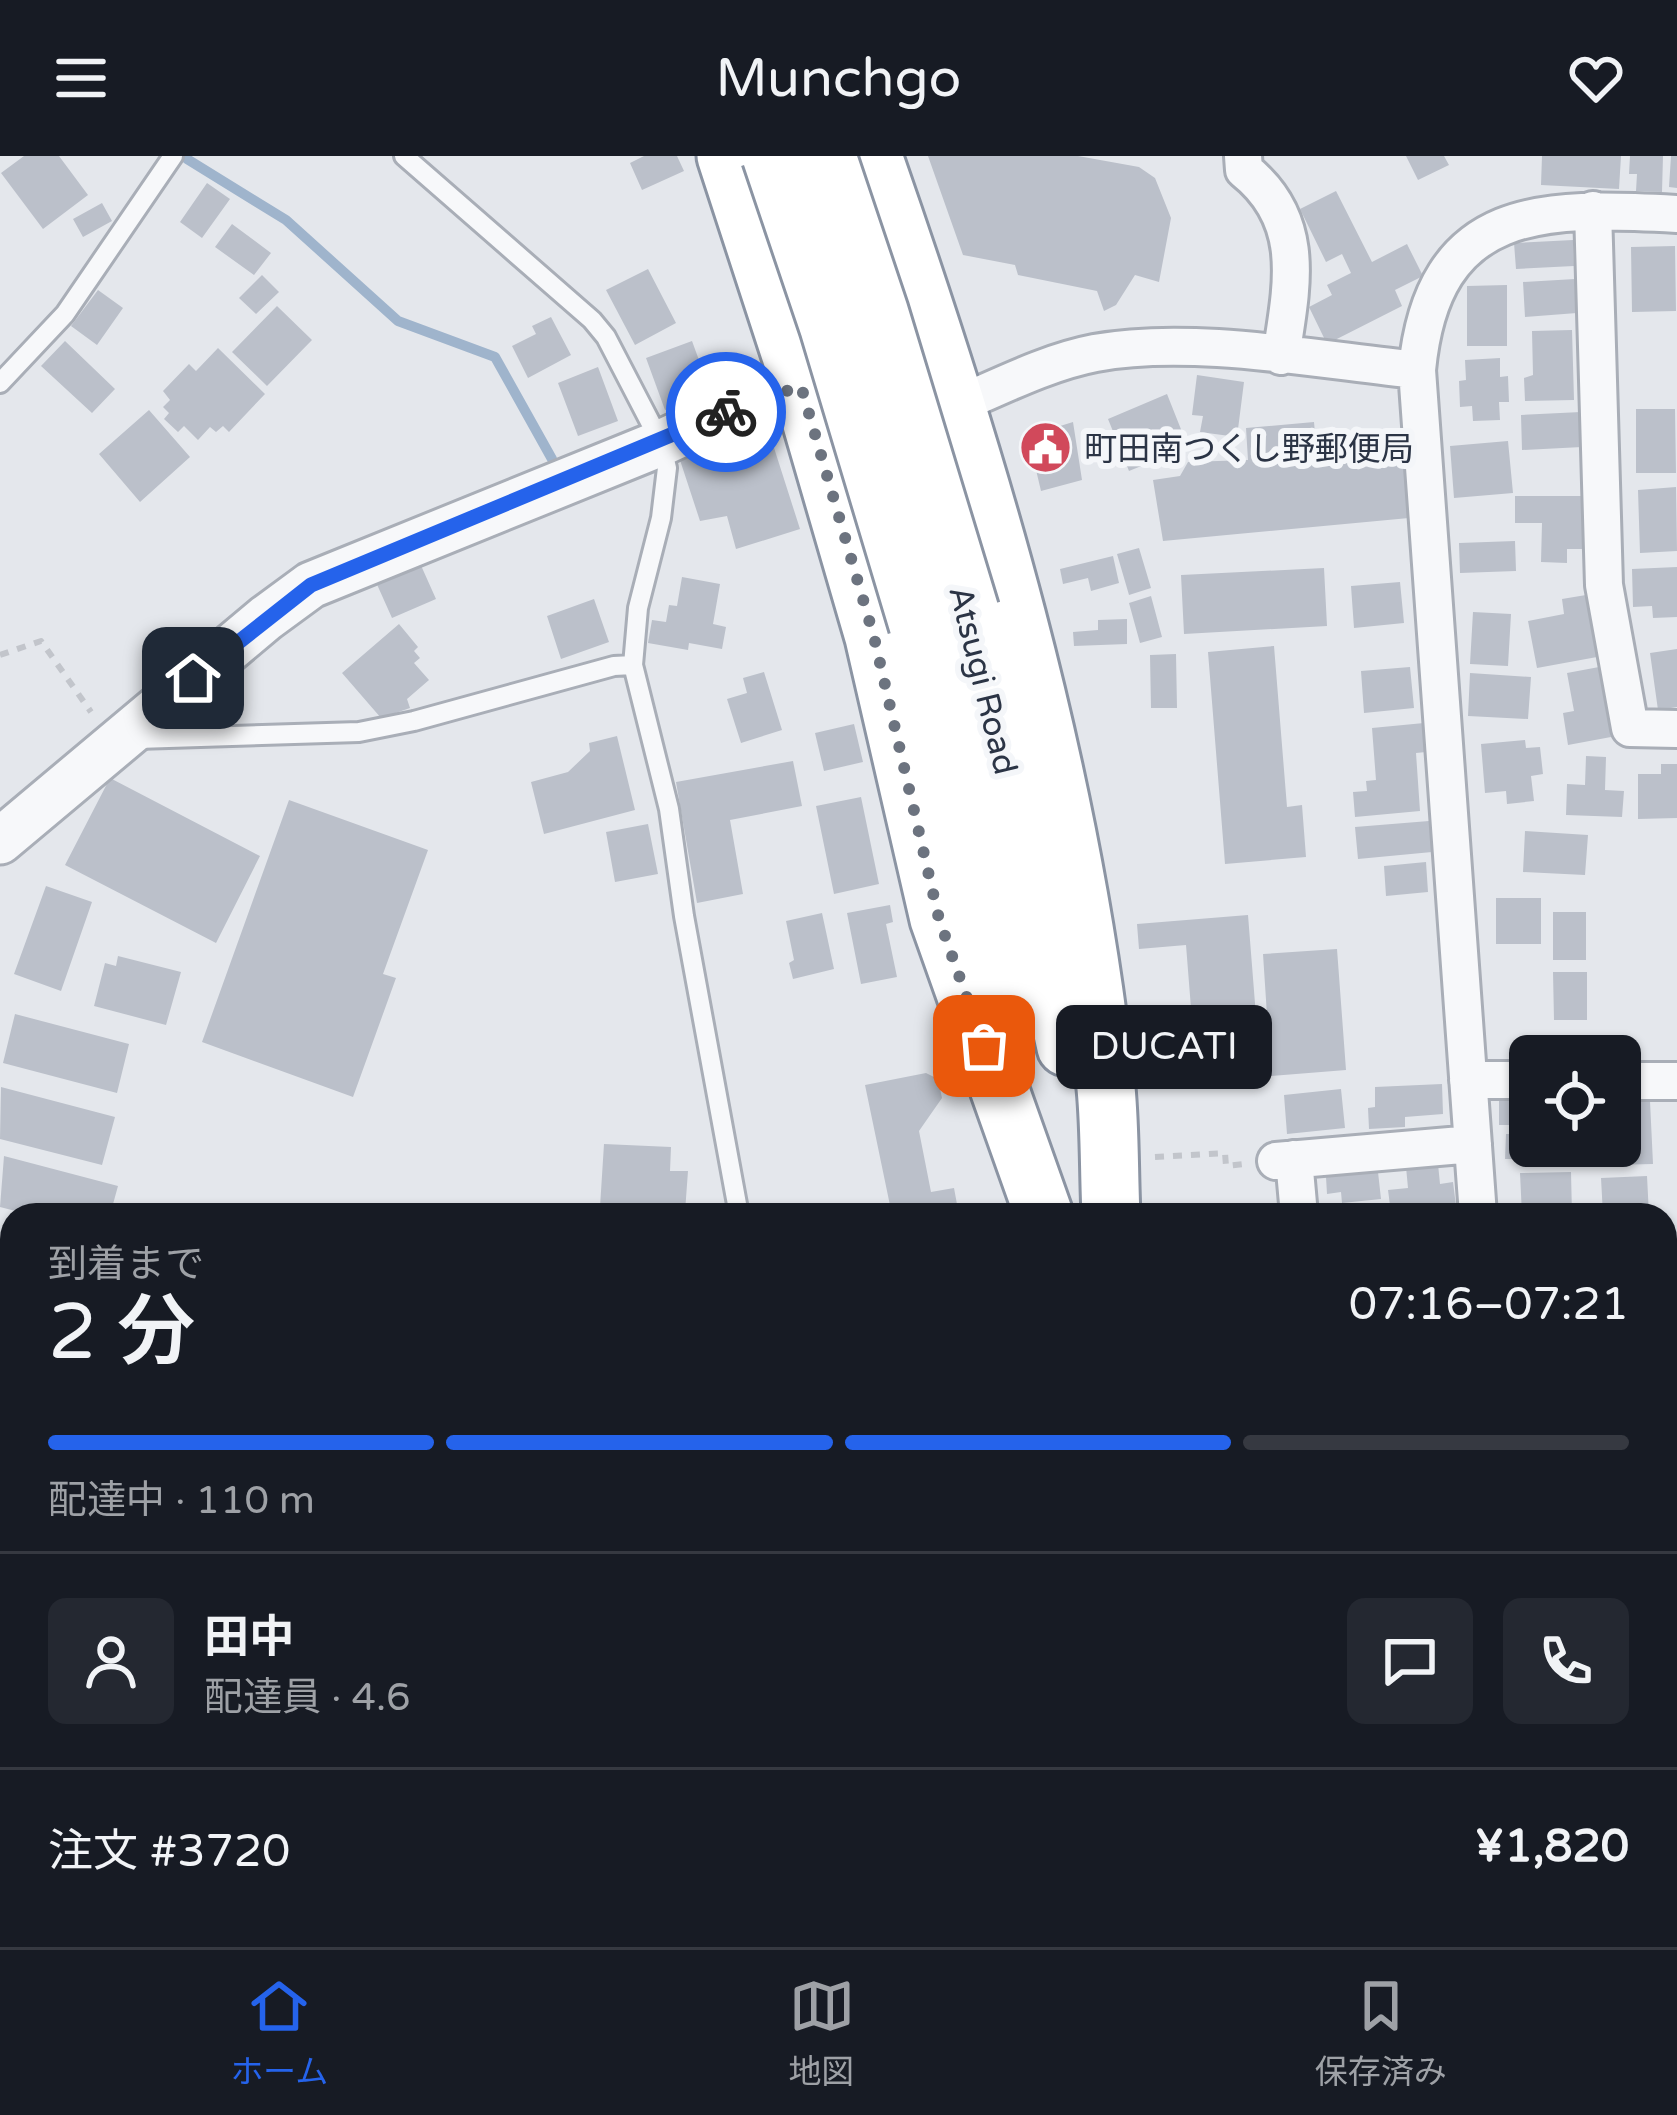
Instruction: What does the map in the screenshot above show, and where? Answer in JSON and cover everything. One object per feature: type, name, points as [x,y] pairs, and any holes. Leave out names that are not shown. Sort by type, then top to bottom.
[{"type":"highway","points":[[726,156],[801,386],[874,637],[939,919],[1040,1203]]},
{"type":"highway","name":"Atsugi Road","points":[[770,156],[829,328],[944,618],[978,887],[1042,1203]]},
{"type":"highway","name":"Atsugi Road","points":[[827,156],[879,311],[944,618],[1103,1203]]},
{"type":"highway","points":[[874,156],[957,405],[1013,596],[1082,900],[1106,1093],[1106,1203]]},
{"type":"highway","points":[[801,386],[885,356],[918,319],[922,295]]},
{"type":"street","points":[[1243,156],[1244,170],[1268,189],[1288,234],[1292,286],[1281,356]]},
{"type":"street","points":[[1593,210],[1604,585],[1630,728],[1677,729]]},
{"type":"street","points":[[1477,1203],[1417,370],[1429,304],[1448,271],[1479,239],[1516,220],[1556,211],[1677,214]]},
{"type":"street","points":[[957,405],[1091,354],[1136,347],[1417,370]]},
{"type":"street","points":[[1,837],[311,585],[661,443],[749,402],[801,386]]},
{"type":"street","points":[[1468,1080],[1509,1080]]},
{"type":"street","points":[[1641,1081],[1677,1081]]},
{"type":"street","points":[[1297,1203],[1285,1160],[1473,1144]]},
{"type":"lane","points":[[0,383],[65,314],[173,156]]},
{"type":"lane","points":[[404,156],[592,320],[606,337],[661,443],[667,488],[638,608],[633,664],[669,809],[684,916],[738,1203]]},
{"type":"lane","points":[[117,742],[359,732],[633,664]]},
{"type":"path","points":[[0,655],[41,641],[117,742]]},
{"type":"path","points":[[1155,1157],[1225,1153],[1226,1166],[1285,1160]]},
{"type":"building","points":[[24,156],[59,156],[88,195],[43,229],[1,173]]},
{"type":"building","points":[[644,156],[677,156],[684,171],[642,190],[630,163]]},
{"type":"building","points":[[928,156],[1078,156],[1139,167],[1155,178],[1171,218],[1159,282],[1135,275],[1116,305],[1104,311],[1097,291],[1018,275],[1015,265],[963,255]]},
{"type":"building","points":[[1406,156],[1444,156],[1449,165],[1418,180]]},
{"type":"building","points":[[1542,156],[1621,156],[1619,189],[1541,185]]},
{"type":"building","points":[[1630,156],[1663,156],[1662,192],[1636,191],[1637,174],[1629,174]]},
{"type":"building","points":[[1671,156],[1677,156],[1677,188],[1669,187]]},
{"type":"building","points":[[207,183],[230,199],[202,238],[180,222]]},
{"type":"building","points":[[1336,191],[1372,262],[1407,244],[1423,276],[1395,290],[1402,306],[1327,344],[1309,307],[1332,295],[1327,285],[1351,273],[1342,254],[1326,262],[1300,209]]},
{"type":"building","points":[[102,203],[112,221],[83,237],[73,219]]},
{"type":"building","points":[[232,224],[271,253],[254,275],[215,247]]},
{"type":"building","points":[[1573,240],[1574,266],[1516,269],[1514,243]]},
{"type":"building","points":[[1675,246],[1676,311],[1632,312],[1631,247]]},
{"type":"building","points":[[648,269],[676,323],[635,345],[606,290]]},
{"type":"building","points":[[262,275],[279,292],[256,314],[239,298]]},
{"type":"building","points":[[1575,279],[1577,313],[1525,317],[1523,282]]},
{"type":"building","points":[[1507,285],[1507,346],[1467,346],[1467,286]]},
{"type":"building","points":[[98,290],[123,308],[97,345],[71,326]]},
{"type":"building","points":[[277,306],[312,340],[267,386],[232,352]]},
{"type":"building","points":[[551,317],[571,355],[528,378],[512,346],[536,334],[532,326]]},
{"type":"building","points":[[1572,330],[1574,400],[1525,401],[1524,378],[1533,375],[1532,331]]},
{"type":"building","points":[[65,341],[115,389],[92,413],[41,366]]},
{"type":"building","points":[[692,341],[711,393],[665,410],[646,358]]},
{"type":"building","points":[[218,348],[265,394],[229,432],[223,426],[216,432],[210,427],[198,440],[184,426],[178,432],[164,419],[169,413],[163,407],[170,400],[163,391],[189,364],[196,371]]},
{"type":"building","points":[[1500,358],[1500,377],[1508,376],[1509,402],[1499,402],[1500,420],[1473,421],[1472,406],[1460,407],[1459,381],[1466,380],[1465,360]]},
{"type":"building","points":[[598,367],[618,421],[578,436],[558,383]]},
{"type":"building","points":[[1197,375],[1244,382],[1237,437],[1200,432],[1203,416],[1192,415]]},
{"type":"building","points":[[1167,394],[1188,447],[1129,471],[1108,419]]},
{"type":"building","points":[[1636,409],[1675,409],[1676,473],[1636,473]]},
{"type":"building","points":[[149,410],[190,457],[140,502],[99,454]]},
{"type":"building","points":[[1581,412],[1582,447],[1522,450],[1521,415]]},
{"type":"building","points":[[1073,422],[1082,480],[1041,491],[1028,436]]},
{"type":"building","points":[[1314,422],[1315,433],[1336,431],[1338,455],[1404,451],[1409,518],[1163,541],[1153,480],[1180,476],[1188,462],[1248,460],[1246,428]]},
{"type":"building","points":[[768,429],[800,529],[736,549],[727,516],[700,521],[679,457]]},
{"type":"building","points":[[1508,441],[1513,493],[1454,498],[1450,446]]},
{"type":"building","points":[[1676,487],[1677,551],[1640,553],[1638,490]]},
{"type":"building","points":[[1515,496],[1586,496],[1586,549],[1567,549],[1567,563],[1541,562],[1542,523],[1515,523]]},
{"type":"building","points":[[1515,541],[1516,571],[1460,573],[1459,543]]},
{"type":"building","points":[[1139,548],[1151,588],[1129,595],[1117,554]]},
{"type":"building","points":[[1113,556],[1119,583],[1091,591],[1088,578],[1063,584],[1060,569]]},
{"type":"building","points":[[419,561],[436,599],[392,618],[375,580]]},
{"type":"building","points":[[1677,567],[1677,617],[1653,618],[1652,606],[1633,607],[1632,569]]},
{"type":"building","points":[[1324,568],[1327,626],[1184,634],[1181,575]]},
{"type":"building","points":[[682,577],[720,584],[713,624],[726,627],[722,649],[689,643],[688,650],[648,643],[652,620],[666,622],[669,605],[677,606]]},
{"type":"building","points":[[1400,582],[1404,623],[1354,628],[1351,586]]},
{"type":"building","points":[[1586,595],[1597,657],[1537,668],[1528,621],[1564,614],[1562,599]]},
{"type":"building","points":[[1151,596],[1162,637],[1140,643],[1129,603]]},
{"type":"building","points":[[594,599],[609,642],[561,659],[547,616]]},
{"type":"building","points":[[1473,612],[1511,614],[1508,666],[1470,664]]},
{"type":"building","points":[[1127,619],[1127,644],[1074,646],[1073,632],[1098,630],[1098,620]]},
{"type":"building","points":[[399,624],[418,647],[414,651],[420,658],[414,663],[429,680],[407,699],[410,708],[381,718],[342,673]]},
{"type":"building","points":[[1274,646],[1287,807],[1302,805],[1306,857],[1225,864],[1208,652]]},
{"type":"building","points":[[1677,649],[1677,707],[1658,710],[1650,653]]},
{"type":"building","points":[[1176,654],[1177,708],[1151,708],[1150,655]]},
{"type":"building","points":[[1410,667],[1414,708],[1364,713],[1361,671]]},
{"type":"building","points":[[1599,667],[1611,737],[1568,745],[1563,713],[1574,711],[1567,673]]},
{"type":"building","points":[[764,672],[782,730],[741,743],[727,699],[747,693],[743,678]]},
{"type":"building","points":[[1470,673],[1531,677],[1528,719],[1468,716]]},
{"type":"building","points":[[1424,723],[1426,752],[1416,753],[1420,811],[1355,817],[1353,792],[1367,791],[1366,781],[1376,780],[1372,728]]},
{"type":"building","points":[[854,724],[863,762],[824,771],[815,733]]},
{"type":"building","points":[[617,736],[635,810],[544,834],[531,782],[568,772],[590,751],[589,743]]},
{"type":"building","points":[[1525,740],[1526,748],[1540,747],[1543,774],[1531,776],[1534,801],[1507,804],[1506,791],[1485,793],[1481,744]]},
{"type":"building","points":[[1586,756],[1606,757],[1605,790],[1624,791],[1622,817],[1566,815],[1567,784],[1585,785]]},
{"type":"building","points":[[793,761],[802,806],[730,820],[743,894],[697,903],[676,782]]},
{"type":"building","points":[[1661,764],[1677,764],[1677,818],[1638,819],[1638,774],[1661,774]]},
{"type":"building","points":[[110,778],[260,856],[216,943],[65,865]]},
{"type":"building","points":[[861,797],[879,884],[834,894],[816,806]]},
{"type":"building","points":[[289,800],[428,850],[383,974],[396,978],[353,1097],[202,1042]]},
{"type":"building","points":[[1429,821],[1432,852],[1358,859],[1355,827]]},
{"type":"building","points":[[648,824],[658,874],[615,882],[606,832]]},
{"type":"building","points":[[1525,831],[1588,835],[1585,875],[1523,872]]},
{"type":"building","points":[[1426,862],[1428,892],[1386,896],[1384,866]]},
{"type":"building","points":[[46,886],[92,902],[61,991],[14,974]]},
{"type":"building","points":[[1496,898],[1541,898],[1541,944],[1496,944]]},
{"type":"building","points":[[890,905],[893,922],[886,924],[897,977],[861,984],[847,913]]},
{"type":"building","points":[[1553,912],[1586,912],[1586,960],[1553,960]]},
{"type":"building","points":[[822,913],[834,969],[793,979],[786,921]]},
{"type":"building","points":[[1248,915],[1261,1079],[1197,1084],[1186,945],[1139,949],[1137,924]]},
{"type":"building","points":[[1337,949],[1346,1070],[1271,1076],[1263,954]]},
{"type":"building","points":[[118,956],[181,972],[166,1025],[94,1006],[105,963],[116,966]]},
{"type":"building","points":[[1553,972],[1587,972],[1587,1020],[1554,1020]]},
{"type":"building","points":[[15,1014],[129,1044],[117,1093],[3,1063]]},
{"type":"building","points":[[926,1073],[938,1079],[942,1098],[919,1131],[931,1192],[954,1188],[957,1203],[890,1203],[865,1085]]},
{"type":"building","points":[[1442,1084],[1443,1114],[1405,1117],[1405,1127],[1369,1129],[1368,1108],[1375,1107],[1375,1087]]},
{"type":"building","points":[[1,1087],[115,1117],[102,1165],[0,1139]]},
{"type":"building","points":[[1341,1089],[1345,1128],[1287,1134],[1284,1095]]},
{"type":"building","points":[[1499,1099],[1509,1099],[1509,1125],[1499,1125]]},
{"type":"building","points":[[1641,1101],[1650,1101],[1653,1164],[1641,1164]]},
{"type":"building","points":[[604,1144],[671,1147],[670,1171],[688,1171],[686,1203],[600,1203]]},
{"type":"building","points":[[4,1156],[118,1186],[113,1203],[0,1203]]},
{"type":"building","points":[[1438,1164],[1440,1184],[1453,1182],[1456,1203],[1390,1203],[1388,1190],[1408,1188],[1406,1167]]},
{"type":"building","points":[[1378,1172],[1381,1199],[1342,1203],[1341,1192],[1327,1194],[1326,1177]]},
{"type":"building","points":[[1571,1172],[1572,1203],[1521,1203],[1520,1173]]},
{"type":"building","points":[[1647,1176],[1648,1203],[1602,1203],[1601,1178]]},
{"type":"waterway","points":[[187,159],[286,220],[398,321],[495,357],[552,459]]},
{"type":"way so far","points":[[726,412],[801,386],[874,637],[939,919],[984,1046]]},
{"type":"place","name":"町田南つくし野郵便局","points":[[1045,448]]},
{"type":"place","name":"DUCATI","points":[[984,1046]]},
{"type":"route","points":[[193,678],[311,585],[661,443],[726,412]]}]
